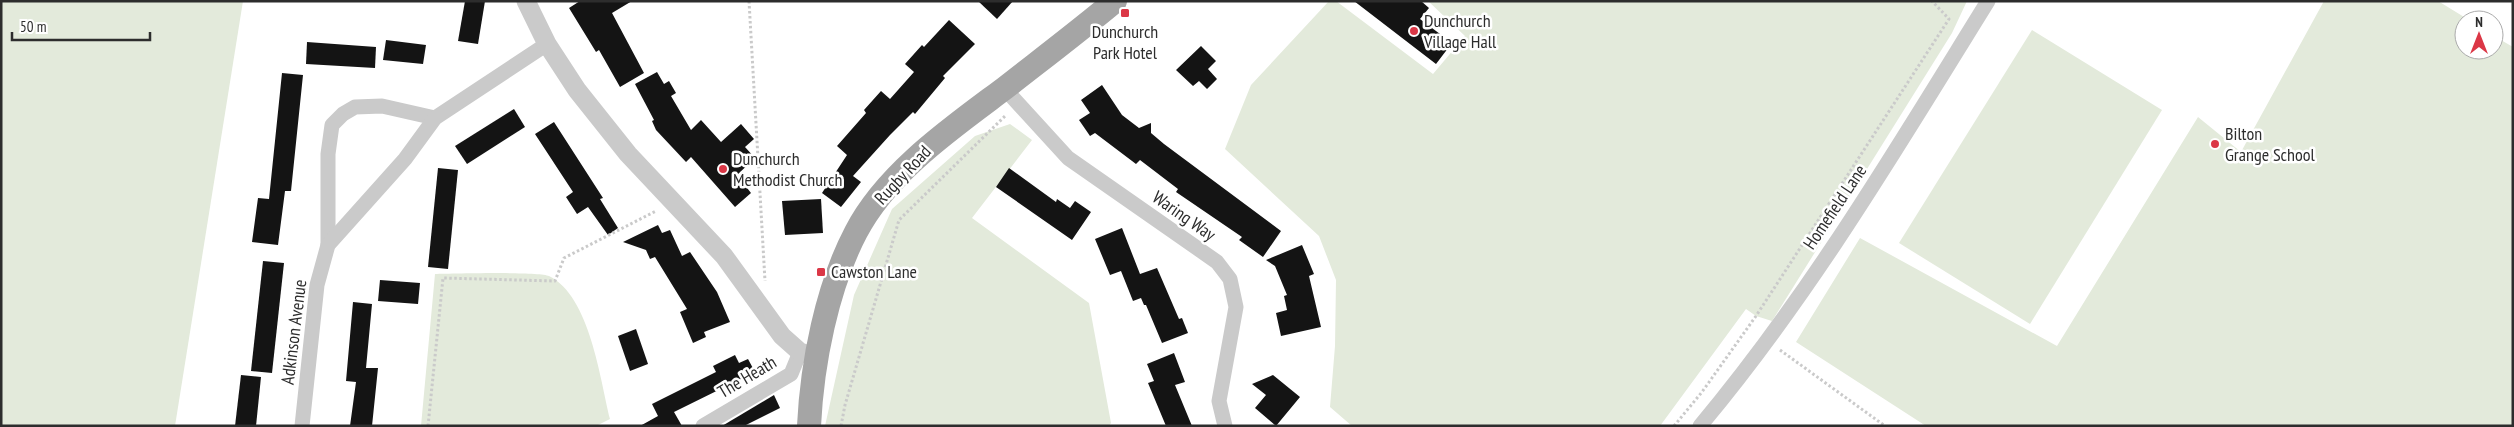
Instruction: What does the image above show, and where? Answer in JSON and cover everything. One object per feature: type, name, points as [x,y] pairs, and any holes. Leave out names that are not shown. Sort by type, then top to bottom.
[{"type":"main road","name":"Rugby Road","points":[[809,426],[809,355],[856,230],[871,208],[901,173],[941,135],[1011,96],[1115,1]]},
{"type":"street","points":[[526,1],[547,44],[577,90],[628,154],[724,256],[782,336],[809,355]]},
{"type":"street","name":"Homefield Lane","points":[[1700,426],[1766,340],[1866,194],[1988,1]]},
{"type":"street","name":"Adkinson Avenue","points":[[328,245],[405,159],[435,118],[547,44]]},
{"type":"street","name":"Waring Way","points":[[1011,96],[1068,158],[1217,262],[1230,279],[1236,307],[1219,401],[1225,426]]},
{"type":"street","name":"Adkinson Avenue","points":[[302,426],[317,285],[328,245],[328,154],[332,125],[343,114],[355,107],[382,106],[435,118]]},
{"type":"street","name":"The Heath","points":[[703,426],[791,374],[809,355]]},
{"type":"path","points":[[749,1],[765,282],[754,295]]},
{"type":"path","points":[[1674,426],[1702,392],[1756,316],[1949,19],[1932,1]]},
{"type":"path","points":[[841,426],[844,405],[900,220],[1011,96]]},
{"type":"path","points":[[428,426],[443,278],[555,281],[564,258],[674,201]]},
{"type":"path","points":[[1766,340],[1885,426]]},
{"type":"green space","points":[[1,1],[243,1],[175,426],[1,426]]},
{"type":"green space","points":[[1329,1],[1336,1],[1433,74],[1465,36],[1428,1],[1967,1],[1952,33],[1772,321],[1756,316],[1746,309],[1660,426],[1352,426],[1330,407],[1335,346],[1336,280],[1319,236],[1225,149],[1251,85]]},
{"type":"green space","name":"Bilton Grange School","points":[[2324,1],[2438,1],[2454,11],[2454,60],[2504,60],[2504,42],[2513,47],[2513,426],[1926,426],[1796,342],[1860,238],[2057,346],[2198,117],[2241,152]]},
{"type":"green space","points":[[2032,30],[2162,110],[2030,324],[1899,243]]},
{"type":"green space","points":[[1010,124],[1032,140],[972,218],[1089,303],[1111,423],[1109,426],[825,426],[854,295],[892,209],[975,136]]},
{"type":"green space","points":[[435,274],[542,274],[549,276],[563,286],[584,319],[597,361],[610,419],[596,426],[421,426]]},
{"type":"building","points":[[465,1],[485,1],[478,44],[458,41]]},
{"type":"building","points":[[580,1],[632,1],[612,13],[644,73],[620,87],[599,50],[596,52],[569,8]]},
{"type":"building","points":[[978,1],[1013,1],[997,19]]},
{"type":"building","name":"Dunchurch Village Hall","points":[[1354,1],[1421,1],[1429,8],[1420,19],[1452,43],[1436,64]]},
{"type":"building","points":[[949,20],[975,44],[943,76],[945,78],[915,114],[913,112],[853,176],[861,182],[841,207],[822,193],[847,155],[837,146],[866,113],[864,110],[881,91],[890,99],[914,72],[905,64]]},
{"type":"building","points":[[386,40],[426,45],[423,64],[383,60]]},
{"type":"building","points":[[307,42],[376,47],[375,68],[306,64]]},
{"type":"building","points":[[1201,46],[1216,61],[1208,69],[1217,79],[1207,89],[1199,81],[1193,86],[1176,70]]},
{"type":"building","points":[[657,72],[664,84],[669,81],[676,93],[671,96],[691,130],[701,120],[721,142],[741,124],[754,139],[745,147],[755,158],[737,175],[751,193],[735,207],[691,157],[686,162],[656,130],[652,121],[654,120],[635,84]]},
{"type":"building","points":[[282,73],[303,75],[291,191],[285,191],[278,245],[252,242],[258,198],[269,199]]},
{"type":"building","points":[[1102,85],[1122,115],[1139,128],[1151,123],[1151,133],[1164,144],[1281,231],[1263,257],[1239,240],[1242,237],[1176,192],[1178,189],[1140,160],[1136,164],[1095,133],[1090,136],[1079,120],[1090,113],[1081,100]]},
{"type":"building","points":[[514,109],[525,127],[467,164],[455,146]]},
{"type":"building","points":[[554,122],[603,198],[600,199],[618,228],[608,235],[588,207],[577,214],[566,197],[573,192],[535,134]]},
{"type":"building","points":[[438,168],[458,170],[448,269],[428,267]]},
{"type":"building","points":[[1009,168],[1056,202],[1057,199],[1070,208],[1075,201],[1091,212],[1072,240],[996,187]]},
{"type":"building","points":[[821,199],[823,233],[785,235],[782,201]]},
{"type":"building","points":[[658,225],[662,233],[670,230],[682,256],[690,252],[717,292],[730,322],[704,332],[706,337],[693,343],[680,312],[687,309],[655,257],[650,259],[646,250],[623,242]]},
{"type":"building","points":[[1122,228],[1140,274],[1157,268],[1179,319],[1182,318],[1188,333],[1162,343],[1146,305],[1144,305],[1141,298],[1133,301],[1121,271],[1110,275],[1095,239]]},
{"type":"building","points":[[1302,245],[1314,274],[1309,276],[1321,327],[1281,336],[1276,313],[1287,310],[1284,296],[1287,295],[1275,266],[1266,260]]},
{"type":"building","points":[[263,261],[284,263],[272,373],[251,371]]},
{"type":"building","points":[[380,280],[420,283],[418,304],[378,301]]},
{"type":"building","points":[[353,302],[372,304],[366,368],[378,368],[372,426],[350,426],[356,382],[346,381]]},
{"type":"building","points":[[636,329],[648,364],[630,371],[618,336]]},
{"type":"building","points":[[1174,353],[1185,382],[1175,385],[1192,426],[1166,426],[1148,383],[1154,381],[1147,364]]},
{"type":"building","points":[[735,355],[739,363],[748,359],[755,372],[674,412],[682,426],[640,426],[658,416],[652,404],[716,372],[713,366]]},
{"type":"building","points":[[241,375],[261,377],[256,426],[235,426]]},
{"type":"building","points":[[1273,375],[1300,397],[1276,426],[1255,408],[1266,395],[1252,384]]},
{"type":"building","points":[[774,395],[780,408],[744,426],[722,426]]},
{"type":"place","name":"Dunchurch Park Hotel","points":[[1125,13]]},
{"type":"place","name":"Dunchurch Village Hall","points":[[1414,31]]},
{"type":"place","name":"Bilton Grange School","points":[[2215,144]]},
{"type":"place","name":"Dunchurch Methodist Church","points":[[723,169]]},
{"type":"place","name":"Cawston Lane","points":[[821,272]]}]
